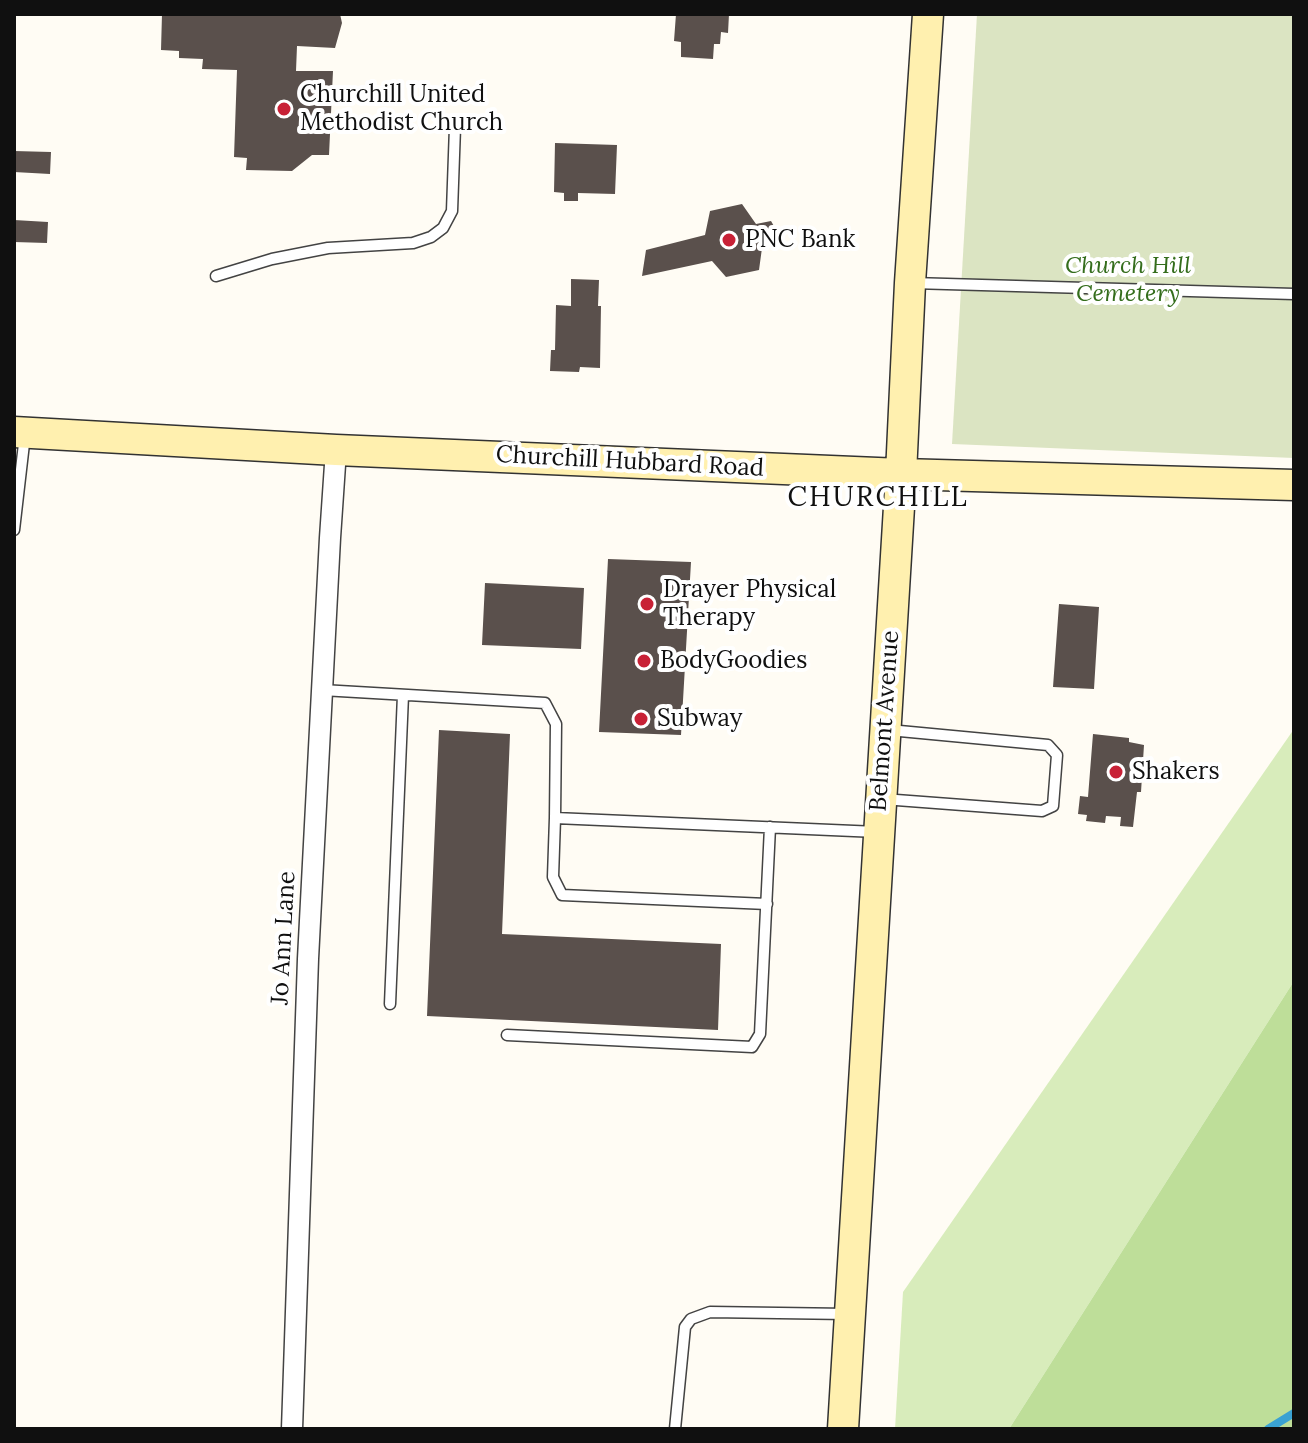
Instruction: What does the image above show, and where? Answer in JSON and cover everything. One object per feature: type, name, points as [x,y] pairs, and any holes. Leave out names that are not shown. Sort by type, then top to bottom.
[{"type":"main road","name":"Belmont Avenue","points":[[843,1429],[928,14]]},
{"type":"main road","name":"Churchill Hubbard Road","points":[[20,432],[336,450],[901,474],[1294,485]]},
{"type":"street","name":"Jo Ann Lane","points":[[292,1429],[308,959],[336,450]]},
{"type":"lane","points":[[216,276],[300,253],[328,248],[413,243],[431,237],[443,228],[452,211],[455,127]]},
{"type":"lane","points":[[910,283],[1294,294]]},
{"type":"lane","points":[[14,530],[20,432]]},
{"type":"lane","points":[[322,690],[545,703],[556,724],[553,877],[562,895],[767,904]]},
{"type":"lane","points":[[390,1004],[403,695]]},
{"type":"lane","points":[[881,799],[1042,811],[1053,806],[1057,755],[1048,745],[885,730]]},
{"type":"lane","points":[[555,818],[879,832]]},
{"type":"lane","points":[[507,1035],[752,1047],[760,1034],[770,827]]},
{"type":"lane","points":[[675,1429],[685,1327],[691,1319],[710,1312],[850,1314]]},
{"type":"green space","name":"Church Hill Cemetery","points":[[977,14],[1294,14],[1294,458],[952,444]]},
{"type":"green space","points":[[1294,729],[1294,981],[1009,1429],[895,1429],[903,1292]]},
{"type":"green space","points":[[1294,981],[1294,1429],[1009,1429]]},
{"type":"building","name":"Churchill United Methodist Church","points":[[162,14],[340,14],[342,23],[335,48],[297,46],[296,71],[333,71],[329,155],[312,155],[292,171],[246,170],[247,158],[234,157],[237,70],[202,69],[203,59],[179,58],[179,51],[161,50]]},
{"type":"building","points":[[676,14],[729,14],[728,33],[721,32],[720,44],[714,44],[713,59],[681,57],[681,42],[674,41]]},
{"type":"building","points":[[555,143],[617,145],[615,194],[578,193],[578,201],[564,201],[564,193],[554,192]]},
{"type":"building","points":[[14,151],[51,152],[50,174],[14,172]]},
{"type":"building","name":"PNC Bank","points":[[742,204],[756,224],[771,221],[775,228],[779,227],[773,246],[762,248],[759,270],[726,277],[712,261],[642,276],[646,250],[705,235],[710,211]]},
{"type":"building","points":[[14,220],[48,222],[47,243],[14,242]]},
{"type":"building","points":[[571,279],[599,280],[600,368],[580,367],[579,372],[550,371],[551,350],[555,350],[556,305],[571,306]]},
{"type":"building","points":[[608,559],[691,562],[681,735],[599,732]]},
{"type":"building","points":[[485,583],[584,588],[581,649],[482,645]]},
{"type":"building","points":[[1059,604],[1099,607],[1094,689],[1053,687]]},
{"type":"building","points":[[439,730],[510,734],[502,934],[721,944],[718,1030],[427,1016]]},
{"type":"building","name":"Shakers","points":[[1093,734],[1129,738],[1129,742],[1144,745],[1141,792],[1137,792],[1133,827],[1120,826],[1121,817],[1106,816],[1105,823],[1086,821],[1087,815],[1078,814],[1080,796],[1088,797]]},
{"type":"waterway","points":[[1268,1429],[1294,1413]]},
{"type":"place","name":"Churchill United Methodist Church","points":[[284,109]]},
{"type":"place","name":"PNC Bank","points":[[729,240]]},
{"type":"place","name":"Drayer Physical Therapy","points":[[647,604]]},
{"type":"place","name":"BodyGoodies","points":[[644,661]]},
{"type":"place","name":"Subway","points":[[641,719]]},
{"type":"place","name":"Shakers","points":[[1116,772]]},
{"type":"district","name":"CHURCHILL","points":[[878,498]]}]
